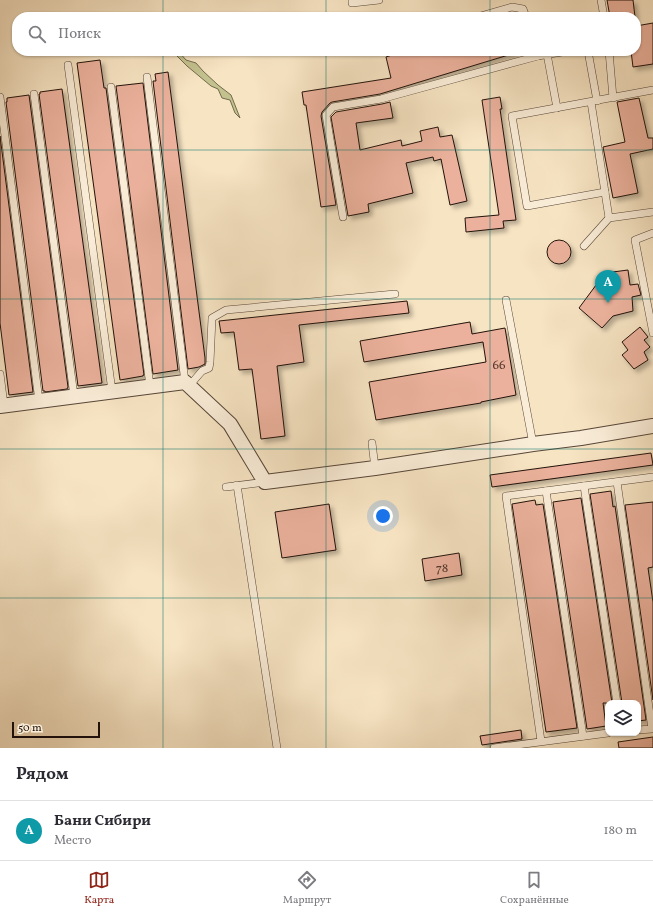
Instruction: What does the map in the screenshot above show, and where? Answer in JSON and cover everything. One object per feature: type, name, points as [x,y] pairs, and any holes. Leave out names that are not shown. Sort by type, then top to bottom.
[{"type":"street","points":[[2,405],[150,386],[187,384],[230,424],[265,482],[375,468],[653,426]]},
{"type":"lane","points":[[352,0],[352,3],[379,0]]},
{"type":"lane","points":[[601,0],[603,12]]},
{"type":"lane","points":[[494,12],[512,7],[524,9],[525,12]]},
{"type":"lane","points":[[343,217],[326,115],[333,107],[381,99],[528,56]]},
{"type":"lane","points":[[547,56],[557,108]]},
{"type":"lane","points":[[589,56],[609,218]]},
{"type":"lane","points":[[609,56],[613,98]]},
{"type":"lane","points":[[68,65],[112,391]]},
{"type":"lane","points":[[147,77],[187,384]]},
{"type":"lane","points":[[111,87],[150,386]]},
{"type":"lane","points":[[605,192],[527,206],[512,116],[653,90]]},
{"type":"lane","points":[[34,94],[74,396]]},
{"type":"lane","points":[[0,97],[39,400]]},
{"type":"lane","points":[[584,246],[609,218],[653,212]]},
{"type":"lane","points":[[653,233],[635,240],[650,307],[653,333]]},
{"type":"lane","points":[[187,384],[202,371],[209,368],[212,318],[226,310],[395,294]]},
{"type":"lane","points":[[506,300],[533,444]]},
{"type":"lane","points":[[0,374],[2,405]]},
{"type":"lane","points":[[372,443],[375,468]]},
{"type":"lane","points":[[541,741],[506,496],[653,477]]},
{"type":"lane","points":[[226,487],[265,482]]},
{"type":"lane","points":[[617,482],[652,729],[641,730]]},
{"type":"lane","points":[[236,485],[277,748]]},
{"type":"lane","points":[[584,486],[617,700]]},
{"type":"lane","points":[[546,491],[583,736]]},
{"type":"lane","points":[[494,748],[605,733]]},
{"type":"shaded area","points":[[177,56],[182,56],[186,60],[196,63],[218,85],[231,95],[240,118],[235,113],[230,100],[222,98],[218,89],[211,86]]},
{"type":"building","points":[[607,0],[633,0],[634,12],[609,12]]},
{"type":"building","points":[[653,23],[653,64],[633,67],[632,56],[641,56],[641,25]]},
{"type":"building","points":[[505,56],[380,94],[330,103],[322,112],[321,116],[336,205],[321,207],[306,105],[304,105],[302,92],[391,78],[386,57]]},
{"type":"building","points":[[100,60],[104,88],[106,88],[144,375],[120,380],[77,63]]},
{"type":"building","points":[[168,72],[205,358],[205,364],[188,369],[153,81],[156,81],[155,74]]},
{"type":"building","points":[[143,83],[178,370],[153,374],[116,86]]},
{"type":"building","points":[[62,89],[102,383],[78,386],[39,94],[40,92]]},
{"type":"building","points":[[29,95],[68,387],[67,389],[45,392],[43,391],[6,102],[7,98]]},
{"type":"building","points":[[500,97],[502,109],[500,109],[516,220],[503,221],[504,228],[466,232],[465,218],[499,215],[482,100]]},
{"type":"building","points":[[639,98],[648,138],[653,138],[653,149],[630,154],[638,193],[613,198],[603,147],[625,142],[617,102]]},
{"type":"building","points":[[390,102],[393,118],[356,123],[360,150],[401,140],[402,146],[422,141],[420,131],[438,127],[440,137],[452,135],[467,201],[450,205],[441,159],[434,161],[433,157],[406,163],[413,193],[368,204],[369,212],[348,216],[331,117],[336,112]]},
{"type":"building","points":[[0,136],[33,392],[9,395],[0,323]]},
{"type":"building","points":[[559,240],[567,244],[571,252],[567,260],[559,264],[551,260],[547,252],[551,244]]},
{"type":"building","points":[[628,270],[630,285],[638,284],[641,295],[632,297],[633,311],[613,316],[602,328],[579,308],[605,273]]},
{"type":"building","points":[[407,301],[409,313],[299,325],[304,362],[277,366],[285,436],[261,439],[252,369],[239,370],[234,332],[221,333],[219,321]]},
{"type":"building","points":[[470,322],[472,334],[505,328],[516,395],[481,403],[376,420],[369,382],[486,362],[483,342],[364,362],[360,341]]},
{"type":"building","points":[[640,327],[648,337],[644,340],[650,347],[644,352],[648,360],[634,369],[622,355],[628,350],[622,342]]},
{"type":"building","points":[[651,453],[653,465],[492,487],[490,475]]},
{"type":"building","points":[[611,491],[613,507],[615,506],[646,720],[641,721],[641,700],[622,700],[590,494]]},
{"type":"building","points":[[581,498],[612,700],[605,700],[605,703],[603,703],[605,726],[587,729],[553,502]]},
{"type":"building","points":[[535,500],[536,505],[543,504],[577,728],[546,732],[512,504]]},
{"type":"building","points":[[653,502],[653,567],[648,568],[653,602],[653,700],[625,505]]},
{"type":"building","points":[[329,504],[336,550],[282,558],[275,512]]},
{"type":"building","points":[[459,553],[462,575],[425,581],[422,559]]},
{"type":"building","points":[[521,730],[522,739],[482,745],[480,736]]},
{"type":"building","points":[[653,737],[653,748],[619,748],[618,742]]},
{"type":"place","name":"Бани Сибири","points":[[608,303]]}]
